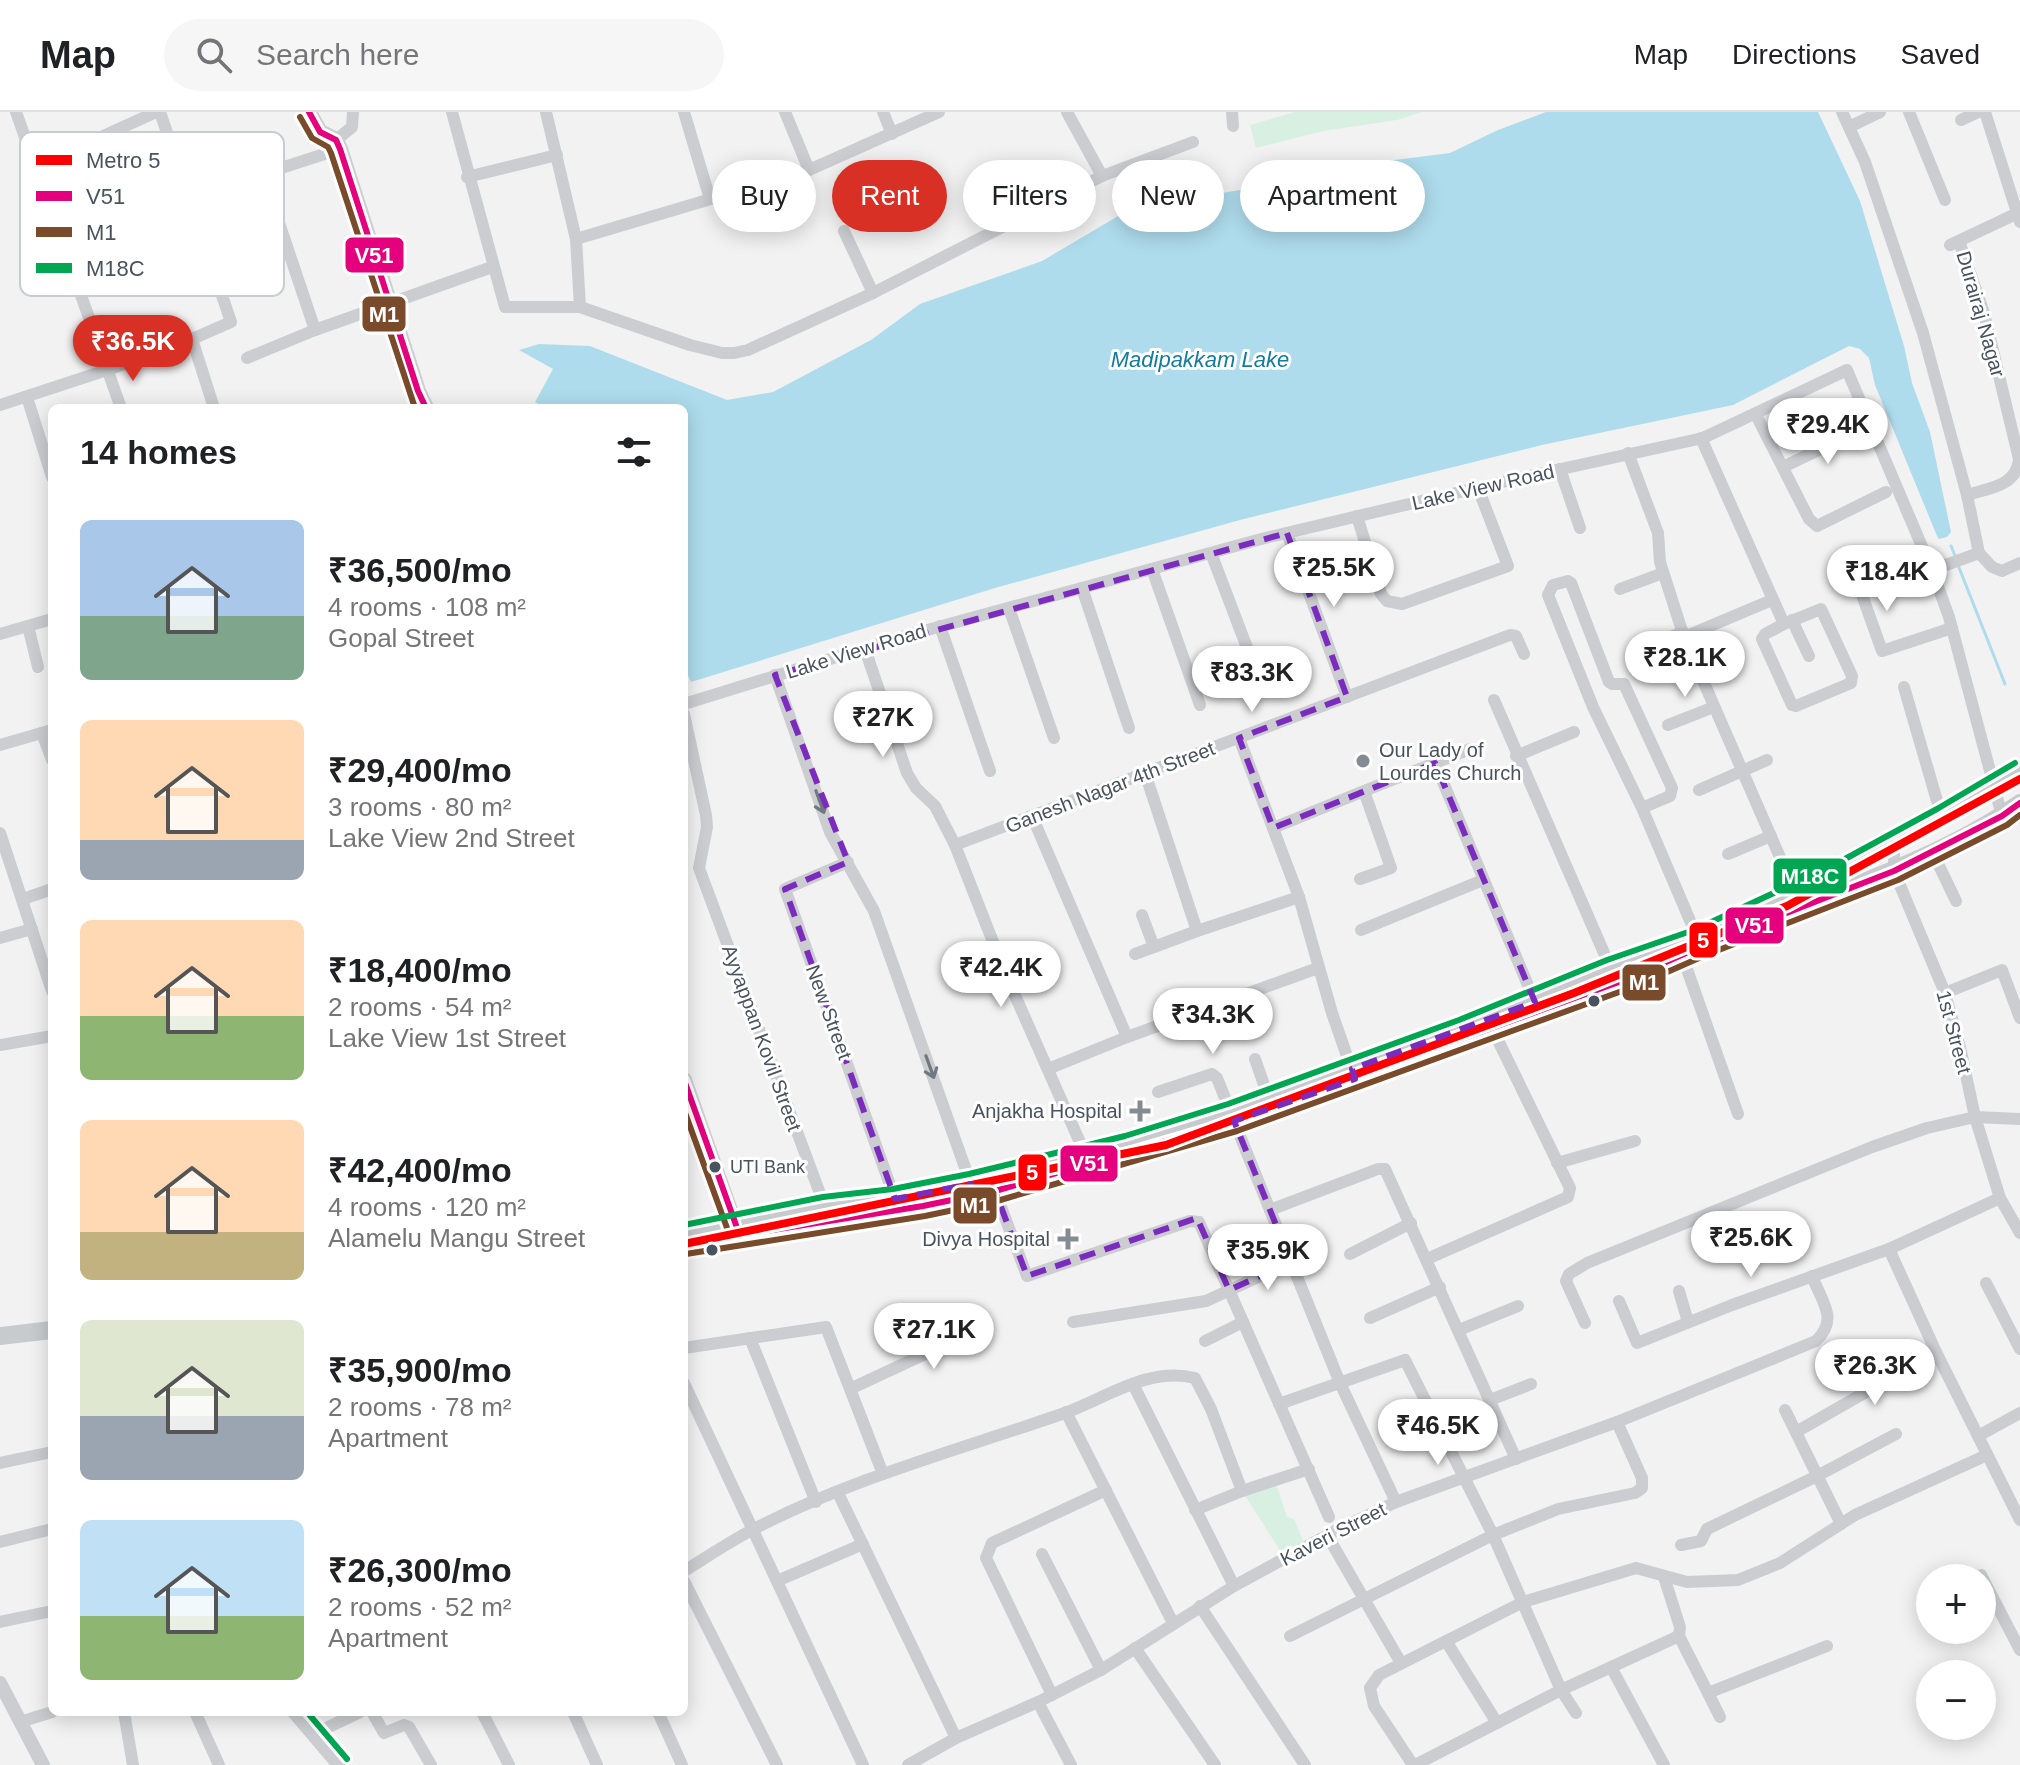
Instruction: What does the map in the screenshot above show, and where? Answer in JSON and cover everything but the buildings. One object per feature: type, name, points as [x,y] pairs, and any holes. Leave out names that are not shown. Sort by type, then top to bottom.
[{"type":"main road","points":[[309,112],[320,132],[338,145],[425,404]]},
{"type":"main road","points":[[688,1243],[825,1207],[973,1189],[995,1191],[1232,1117],[1492,1028],[1630,978],[1682,955],[1700,942],[1894,844],[2020,772]]},
{"type":"main road","points":[[688,1235],[923,1206],[1086,1156],[1232,1117],[1269,1099],[1353,1074],[1611,969],[1700,942],[1894,871],[2002,816],[2020,803]]},
{"type":"main road","points":[[688,1091],[738,1231]]},
{"type":"main road","points":[[0,1324],[48,1320]]},
{"type":"main road","points":[[0,1336],[48,1330]]},
{"type":"street","points":[[16,112],[23,132]]},
{"type":"street","points":[[113,132],[158,112],[165,132]]},
{"type":"street","points":[[284,166],[338,145],[352,127],[353,112]]},
{"type":"street","points":[[452,112],[467,177],[502,304],[506,308],[580,307],[722,353],[748,350],[873,293],[1102,176],[1193,142]]},
{"type":"street","points":[[546,112],[576,239],[580,307]]},
{"type":"street","points":[[576,239],[710,199],[684,112]]},
{"type":"street","points":[[785,112],[805,160]]},
{"type":"street","points":[[883,112],[892,134]]},
{"type":"street","points":[[816,167],[939,112]]},
{"type":"street","points":[[1067,112],[1102,176]]},
{"type":"street","points":[[1232,112],[1233,126]]},
{"type":"street","points":[[1842,112],[1865,162],[1923,333],[1967,495],[1974,554],[2002,571],[2020,563]]},
{"type":"street","points":[[1849,127],[1880,112]]},
{"type":"street","points":[[1909,112],[1945,200]]},
{"type":"street","points":[[1961,120],[1978,112]]},
{"type":"street","points":[[1985,112],[2019,216]]},
{"type":"street","points":[[467,177],[557,155]]},
{"type":"street","name":"Durairaj Nagar","points":[[1967,495],[2008,482],[2015,475],[2019,459],[1984,313],[1955,243],[2019,216]]},
{"type":"street","points":[[844,232],[873,293]]},
{"type":"street","points":[[284,238],[315,330]]},
{"type":"street","points":[[247,358],[315,330],[492,267]]},
{"type":"street","points":[[83,296],[120,404]]},
{"type":"street","points":[[0,405],[110,369],[231,322],[222,296]]},
{"type":"street","points":[[192,339],[213,404]]},
{"type":"street","name":"Lake View Road","points":[[688,703],[940,626],[1287,533],[1701,438],[1847,370],[1934,566],[2002,816]]},
{"type":"street","points":[[27,397],[48,464]]},
{"type":"street","points":[[1756,415],[1809,519],[1817,526],[1886,492]]},
{"type":"street","points":[[1783,467],[1858,431]]},
{"type":"street","points":[[1701,438],[1772,600],[1809,656]]},
{"type":"street","points":[[1628,453],[1658,533],[1663,573],[1683,634],[1796,894]]},
{"type":"street","points":[[1560,469],[1580,528]]},
{"type":"street","points":[[1357,516],[1381,594],[1394,604],[1402,604],[1508,566],[1478,488]]},
{"type":"street","points":[[1287,533],[1347,697]]},
{"type":"street","points":[[1211,553],[1254,666]]},
{"type":"street","points":[[1861,592],[1974,554]]},
{"type":"street","points":[[1849,558],[1882,651],[1952,628]]},
{"type":"street","points":[[1152,569],[1200,705]]},
{"type":"street","points":[[1620,589],[1663,573]]},
{"type":"street","points":[[1642,808],[1670,796],[1672,788],[1624,684],[1609,682],[1571,583],[1553,585],[1548,595],[1581,679],[1700,942]]},
{"type":"street","points":[[1082,588],[1129,728]]},
{"type":"street","points":[[1639,650],[1772,600]]},
{"type":"street","points":[[1009,608],[1054,738]]},
{"type":"street","points":[[1821,609],[1852,676],[1851,683],[1796,706],[1788,701],[1762,639],[1765,634],[1788,622],[1821,609]]},
{"type":"street","points":[[0,634],[48,620]]},
{"type":"street","points":[[28,626],[38,667]]},
{"type":"street","points":[[940,626],[990,771]]},
{"type":"street","name":"Ganesh Nagar 4th Street","points":[[955,845],[1510,635],[1518,640],[1524,654]]},
{"type":"street","points":[[865,649],[907,773],[916,788],[935,806],[955,845],[1006,975],[1086,1156]]},
{"type":"street","points":[[775,675],[830,832],[874,911],[973,1189]]},
{"type":"street","points":[[1904,687],[1942,818]]},
{"type":"street","points":[[1494,700],[1611,969]]},
{"type":"street","points":[[1668,725],[1714,707]]},
{"type":"street","points":[[0,745],[47,732]]},
{"type":"street","name":"Ayyappan Kovil Street","points":[[688,732],[707,827],[699,868],[825,1207]]},
{"type":"street","points":[[1516,756],[1574,732]]},
{"type":"street","points":[[1239,738],[1299,897],[1318,968],[1353,1074]]},
{"type":"street","points":[[1273,828],[1470,749]]},
{"type":"street","points":[[1699,790],[1767,760]]},
{"type":"street","points":[[1435,763],[1535,1002]]},
{"type":"street","points":[[1145,773],[1197,931]]},
{"type":"street","points":[[1360,879],[1391,868],[1364,791]]},
{"type":"street","points":[[1032,816],[1127,1037]]},
{"type":"street","points":[[0,833],[48,979]]},
{"type":"street","points":[[1728,854],[1771,836]]},
{"type":"street","points":[[1894,844],[1894,871]]},
{"type":"street","points":[[1932,851],[1956,901]]},
{"type":"street","name":"New Street","points":[[848,862],[785,889],[895,1199]]},
{"type":"street","name":"1st Street","points":[[1894,871],[1945,993],[1975,1117],[2000,1198],[2020,1233]]},
{"type":"street","points":[[1361,930],[1483,880]]},
{"type":"street","points":[[23,899],[48,890]]},
{"type":"street","points":[[1135,954],[1299,897]]},
{"type":"street","points":[[1142,915],[1154,947]]},
{"type":"street","points":[[0,938],[32,929]]},
{"type":"street","points":[[1682,955],[1738,1114]]},
{"type":"street","points":[[1048,1069],[1318,968]]},
{"type":"street","points":[[1945,993],[2002,970],[2020,1018]]},
{"type":"street","points":[[1427,1259],[1568,1197],[1570,1188],[1492,1028]]},
{"type":"street","points":[[0,1045],[48,1037]]},
{"type":"street","points":[[1255,1059],[1269,1099]]},
{"type":"street","points":[[1158,1092],[1212,1074],[1217,1078],[1340,1383],[1396,1502]]},
{"type":"street","points":[[1585,1323],[1566,1281],[1569,1274],[1587,1263],[1872,1147],[1927,1128],[1975,1117],[2020,1119]]},
{"type":"street","points":[[1557,1163],[1635,1141]]},
{"type":"street","points":[[1270,1210],[1385,1169],[1516,1459]]},
{"type":"street","points":[[995,1191],[1027,1276],[1190,1221],[1199,1222],[1329,1517]]},
{"type":"street","points":[[1619,1301],[1637,1343],[1889,1249],[2000,1198]]},
{"type":"street","points":[[1350,1254],[1411,1223]]},
{"type":"street","points":[[1889,1249],[1936,1352],[2020,1520]]},
{"type":"street","points":[[1073,1322],[1206,1301],[1291,1262]]},
{"type":"street","name":"Kaveri Street","points":[[908,1765],[956,1738],[1101,1670],[1234,1586],[1327,1535],[1396,1502],[1617,1422],[1816,1341],[1827,1331],[1830,1321],[1812,1276]]},
{"type":"street","points":[[1986,1283],[2015,1328],[2020,1349]]},
{"type":"street","points":[[1370,1318],[1440,1287]]},
{"type":"street","points":[[1679,1291],[1688,1322]]},
{"type":"street","points":[[1459,1330],[1518,1306]]},
{"type":"street","points":[[852,1388],[940,1347],[943,1343],[929,1313]]},
{"type":"street","points":[[1205,1341],[1243,1322]]},
{"type":"street","points":[[688,1347],[826,1327],[883,1474]]},
{"type":"street","points":[[750,1338],[816,1502]]},
{"type":"street","points":[[1796,1432],[1936,1352]]},
{"type":"street","points":[[1279,1404],[1405,1360],[1493,1535],[1561,1690],[1576,1713]]},
{"type":"street","points":[[688,1569],[753,1530],[883,1474],[1066,1412],[1150,1378],[1179,1374],[1195,1378],[1211,1409],[1242,1491]]},
{"type":"street","points":[[1133,1384],[1234,1586]]},
{"type":"street","points":[[1490,1400],[1531,1384]]},
{"type":"street","points":[[688,1392],[863,1765]]},
{"type":"street","points":[[1785,1410],[1841,1524]]},
{"type":"street","points":[[1066,1412],[1173,1623]]},
{"type":"street","points":[[1978,1436],[2020,1413]]},
{"type":"street","points":[[1290,1636],[1493,1535],[1558,1509],[1625,1497],[1642,1488],[1642,1478],[1617,1422]]},
{"type":"street","points":[[1681,1545],[1701,1541],[1707,1529],[1896,1434]]},
{"type":"street","points":[[0,1463],[48,1453]]},
{"type":"street","points":[[1679,1636],[1561,1690],[1414,1765],[1374,1706],[1370,1688],[1379,1675],[1523,1602],[1636,1568],[1687,1582],[1738,1580],[1780,1563],[1855,1515],[1987,1455]]},
{"type":"street","points":[[1195,1510],[1309,1469]]},
{"type":"street","points":[[1052,1695],[986,1558],[992,1543],[1106,1490]]},
{"type":"street","points":[[838,1493],[956,1738]]},
{"type":"street","points":[[0,1542],[48,1530]]},
{"type":"street","points":[[1327,1535],[1401,1663]]},
{"type":"street","points":[[777,1581],[863,1544]]},
{"type":"street","points":[[1042,1554],[1101,1670]]},
{"type":"street","points":[[1664,1577],[1680,1627],[1679,1636],[1720,1717]]},
{"type":"street","points":[[688,1589],[777,1765]]},
{"type":"street","points":[[1996,1604],[2020,1650]]},
{"type":"street","points":[[1200,1606],[1305,1765]]},
{"type":"street","points":[[0,1622],[48,1612]]},
{"type":"street","points":[[1446,1641],[1497,1723]]},
{"type":"street","points":[[1708,1693],[1827,1646]]},
{"type":"street","points":[[1135,1648],[1215,1765]]},
{"type":"street","points":[[1611,1667],[1664,1765]]},
{"type":"street","points":[[1,1688],[43,1765]]},
{"type":"street","points":[[1038,1702],[1071,1765]]},
{"type":"street","points":[[20,1722],[48,1713]]},
{"type":"street","points":[[125,1716],[133,1765]]},
{"type":"street","points":[[197,1716],[219,1765]]},
{"type":"street","points":[[298,1716],[339,1765]]},
{"type":"street","points":[[314,1734],[352,1716]]},
{"type":"street","points":[[374,1716],[384,1733],[404,1725],[409,1727],[431,1765]]},
{"type":"street","points":[[484,1716],[509,1765]]},
{"type":"street","points":[[575,1716],[597,1765]]},
{"type":"street","points":[[660,1716],[682,1765]]},
{"type":"highlighted area","points":[[1287,533],[1347,697],[1239,738],[1273,828],[1435,763],[1535,1002],[1352,1069],[1355,1079],[1234,1121],[1291,1262],[1229,1290],[1197,1218],[1027,1276],[995,1191],[975,1195],[971,1184],[895,1199],[785,889],[848,862],[775,675]]},
{"type":"green space","points":[[1295,112],[1422,112],[1397,120],[1323,131],[1256,148],[1250,125]]},
{"type":"green space","points":[[1275,1480],[1287,1517],[1294,1519],[1304,1543],[1283,1555],[1242,1491]]},
{"type":"water","name":"Madipakkam Lake","points":[[1546,112],[1818,112],[1860,201],[1904,346],[1912,383],[1930,432],[1951,532],[1947,537],[1939,539],[1937,536],[1875,385],[1869,358],[1860,349],[1849,346],[1733,405],[1542,445],[1240,520],[995,588],[691,682],[688,675],[688,404],[538,404],[535,402],[553,369],[519,350],[539,344],[590,346],[727,400],[773,392],[871,340],[920,304],[1042,261],[1096,232],[1112,220],[1112,232],[1224,232],[1224,193],[1240,190],[1240,232],[1425,232],[1425,160],[1395,160],[1450,153]]},
{"type":"waterway","points":[[1951,546],[1956,558]]},
{"type":"waterway","points":[[1958,565],[2005,684]]},
{"type":"metro line","name":"5","points":[[688,1243],[1166,1145],[1574,993],[1787,906],[2020,779]]},
{"type":"transit line","name":"V51","points":[[309,112],[320,132],[336,140],[340,149],[424,404]]},
{"type":"transit line","name":"M1","points":[[300,117],[312,138],[328,147],[331,153],[414,404]]},
{"type":"transit line","name":"M18C","points":[[688,1224],[823,1197],[893,1189],[969,1174],[1125,1136],[1228,1104],[1694,930],[1832,866],[2015,763]]},
{"type":"transit line","name":"V51","points":[[688,1243],[923,1206],[995,1191],[1234,1121],[1630,978],[1702,946],[1894,871],[2002,816],[2020,803]]},
{"type":"transit line","name":"M1","points":[[688,1254],[925,1216],[997,1201],[1237,1131],[1633,987],[1898,880],[2007,825],[2020,815]]},
{"type":"transit line","name":"V51","points":[[688,1091],[736,1225]]},
{"type":"transit line","name":"M1","points":[[688,1121],[727,1228]]},
{"type":"transit line","name":"M18C","points":[[310,1716],[347,1759]]},
{"type":"place","name":"Our Lady of Lourdes Church","points":[[1363,761]]},
{"type":"place","name":"Anjakha Hospital","points":[[1140,1111]]},
{"type":"place","name":"UTI Bank","points":[[715,1167]]},
{"type":"place","name":"Divya Hospital","points":[[1068,1239]]}]
